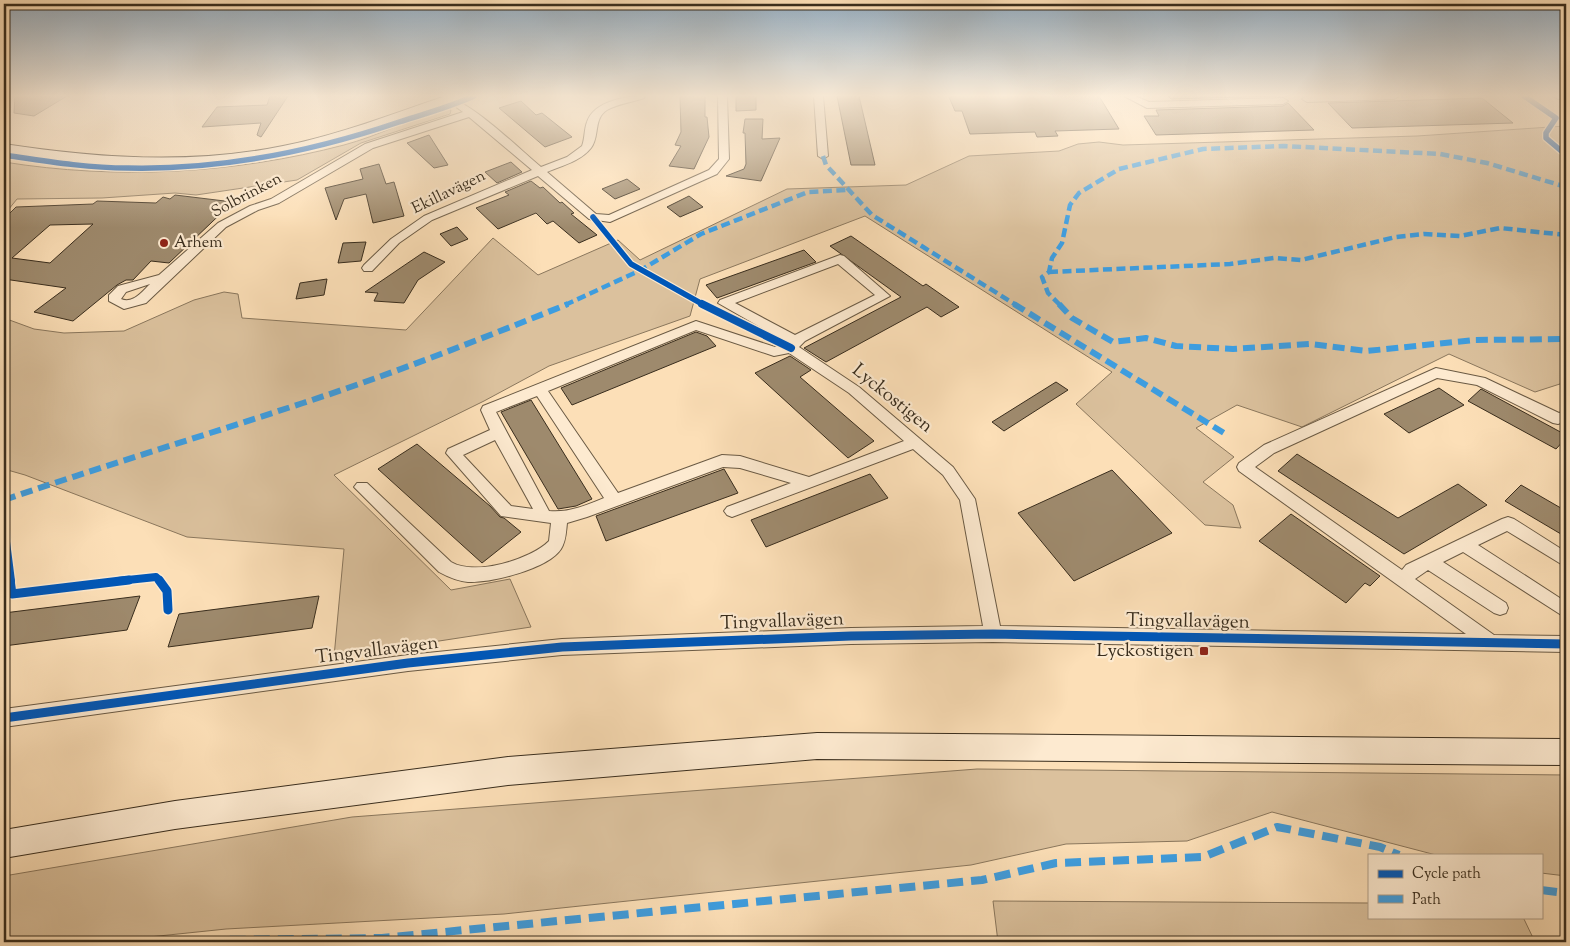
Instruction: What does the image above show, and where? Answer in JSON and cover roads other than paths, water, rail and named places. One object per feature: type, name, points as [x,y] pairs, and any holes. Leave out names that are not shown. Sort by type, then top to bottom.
[{"type":"main road","points":[[4,148],[64,158],[108,162],[176,162],[246,157],[327,140]]},
{"type":"main road","points":[[4,844],[175,815],[508,771],[817,746],[1566,752]]},
{"type":"street","name":"Solbrinken","points":[[163,278],[207,238],[236,217],[275,201],[369,146],[384,140]]},
{"type":"street","points":[[504,140],[593,217],[610,219],[713,172],[724,158],[723,140]]},
{"type":"street","name":"Ekillavägen","points":[[368,268],[395,241],[428,218],[571,158],[587,148],[590,140]]},
{"type":"street","points":[[822,140],[823,156]]},
{"type":"street","name":"Lyckostigen","points":[[794,345],[800,338],[884,296],[840,259],[724,303],[794,345],[854,390],[948,471],[966,499],[993,634]]},
{"type":"street","points":[[362,487],[445,567],[455,573],[470,575],[498,572],[548,552],[555,545],[552,518],[498,432],[488,410],[696,325],[774,352],[794,345]]},
{"type":"street","points":[[1493,644],[1244,467],[1268,449],[1436,372],[1480,381],[1558,419],[1566,416]]},
{"type":"street","points":[[540,390],[614,500]]},
{"type":"street","points":[[498,432],[453,453],[507,512],[552,518],[614,500],[722,461],[740,462],[809,483]]},
{"type":"street","points":[[732,511],[916,443]]},
{"type":"street","points":[[1404,580],[1412,570],[1508,523],[1566,560]]},
{"type":"street","points":[[1465,544],[1566,611]]},
{"type":"street","points":[[1429,562],[1500,608]]},
{"type":"street","name":"Tingvallavägen","points":[[4,718],[132,698],[408,663],[562,647],[851,636],[993,634],[1566,644]]},
{"type":"place","name":"Arhem","points":[[164,243]]},
{"type":"place","name":"Lyckostigen","points":[[1204,651]]}]
